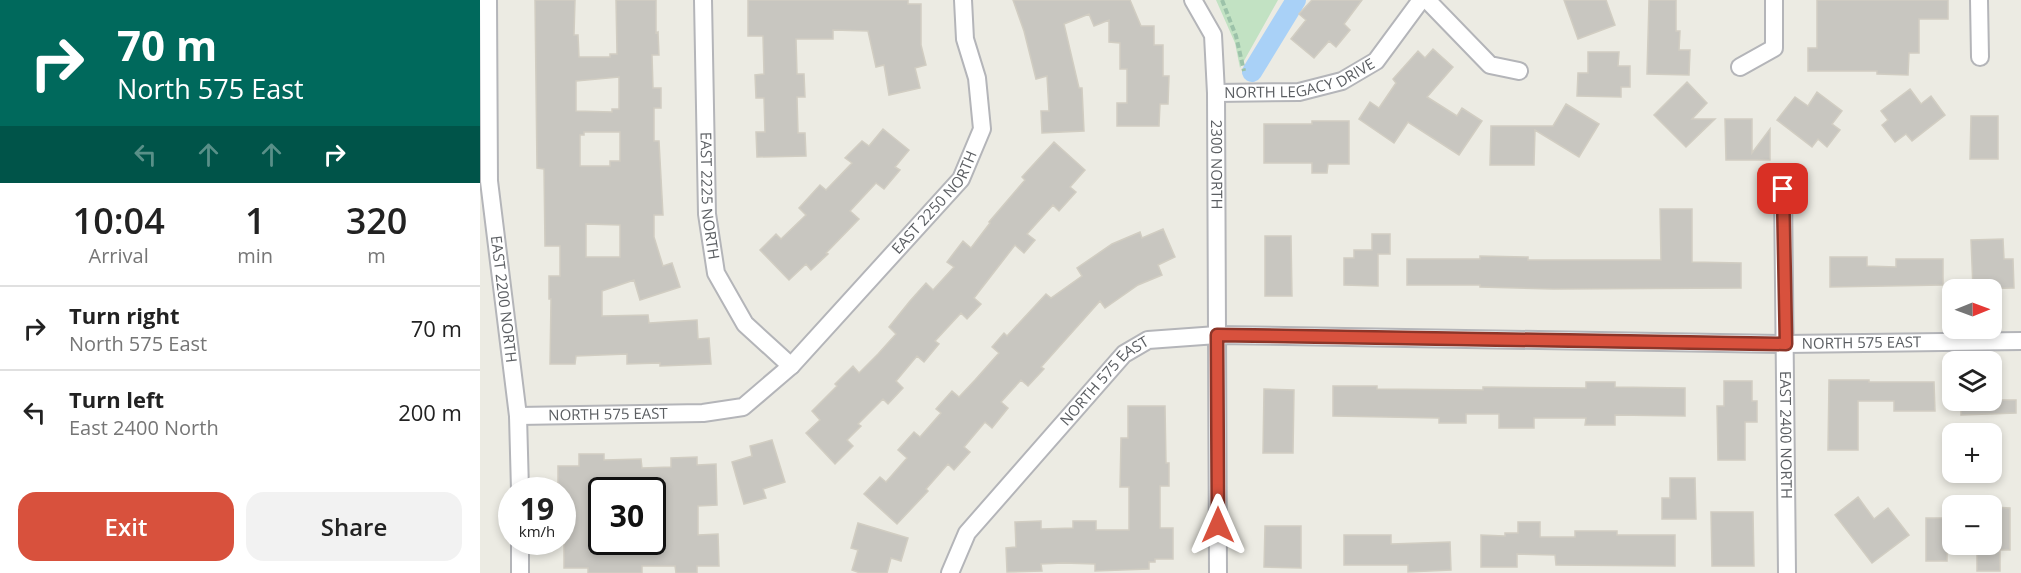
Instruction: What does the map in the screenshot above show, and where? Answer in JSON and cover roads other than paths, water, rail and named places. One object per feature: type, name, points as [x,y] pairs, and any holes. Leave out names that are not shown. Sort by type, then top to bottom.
[{"type":"street","name":"EAST 2200 NORTH","points":[[488,0],[489,181],[518,416],[520,477]]},
{"type":"street","name":"EAST 2225 NORTH","points":[[703,0],[707,214],[716,273],[746,324],[791,366]]},
{"type":"street","name":"EAST 2250 NORTH","points":[[791,366],[961,179],[982,129],[977,78],[965,39],[963,0]]},
{"type":"street","name":"2300 NORTH","points":[[1193,0],[1213,35],[1216,93],[1218,573]]},
{"type":"street","name":"NORTH LEGACY DRIVE","points":[[1216,93],[1299,93],[1342,81],[1376,61],[1420,0]]},
{"type":"street","points":[[1427,0],[1490,65],[1518,71]]},
{"type":"street","points":[[1740,67],[1774,48],[1774,0]]},
{"type":"street","points":[[1979,0],[1980,57]]},
{"type":"street","name":"EAST 2400 NORTH","points":[[1783,189],[1786,573]]},
{"type":"street","name":"NORTH 575 EAST","points":[[950,573],[967,533],[1124,354],[1148,340],[1217,335],[1786,344],[2021,341]]},
{"type":"street","name":"NORTH 575 EAST","points":[[518,416],[703,413],[743,407],[791,366]]},
{"type":"street","points":[[520,555],[520,573]]},
{"type":"waterway","points":[[1252,72],[1296,0]]}]
